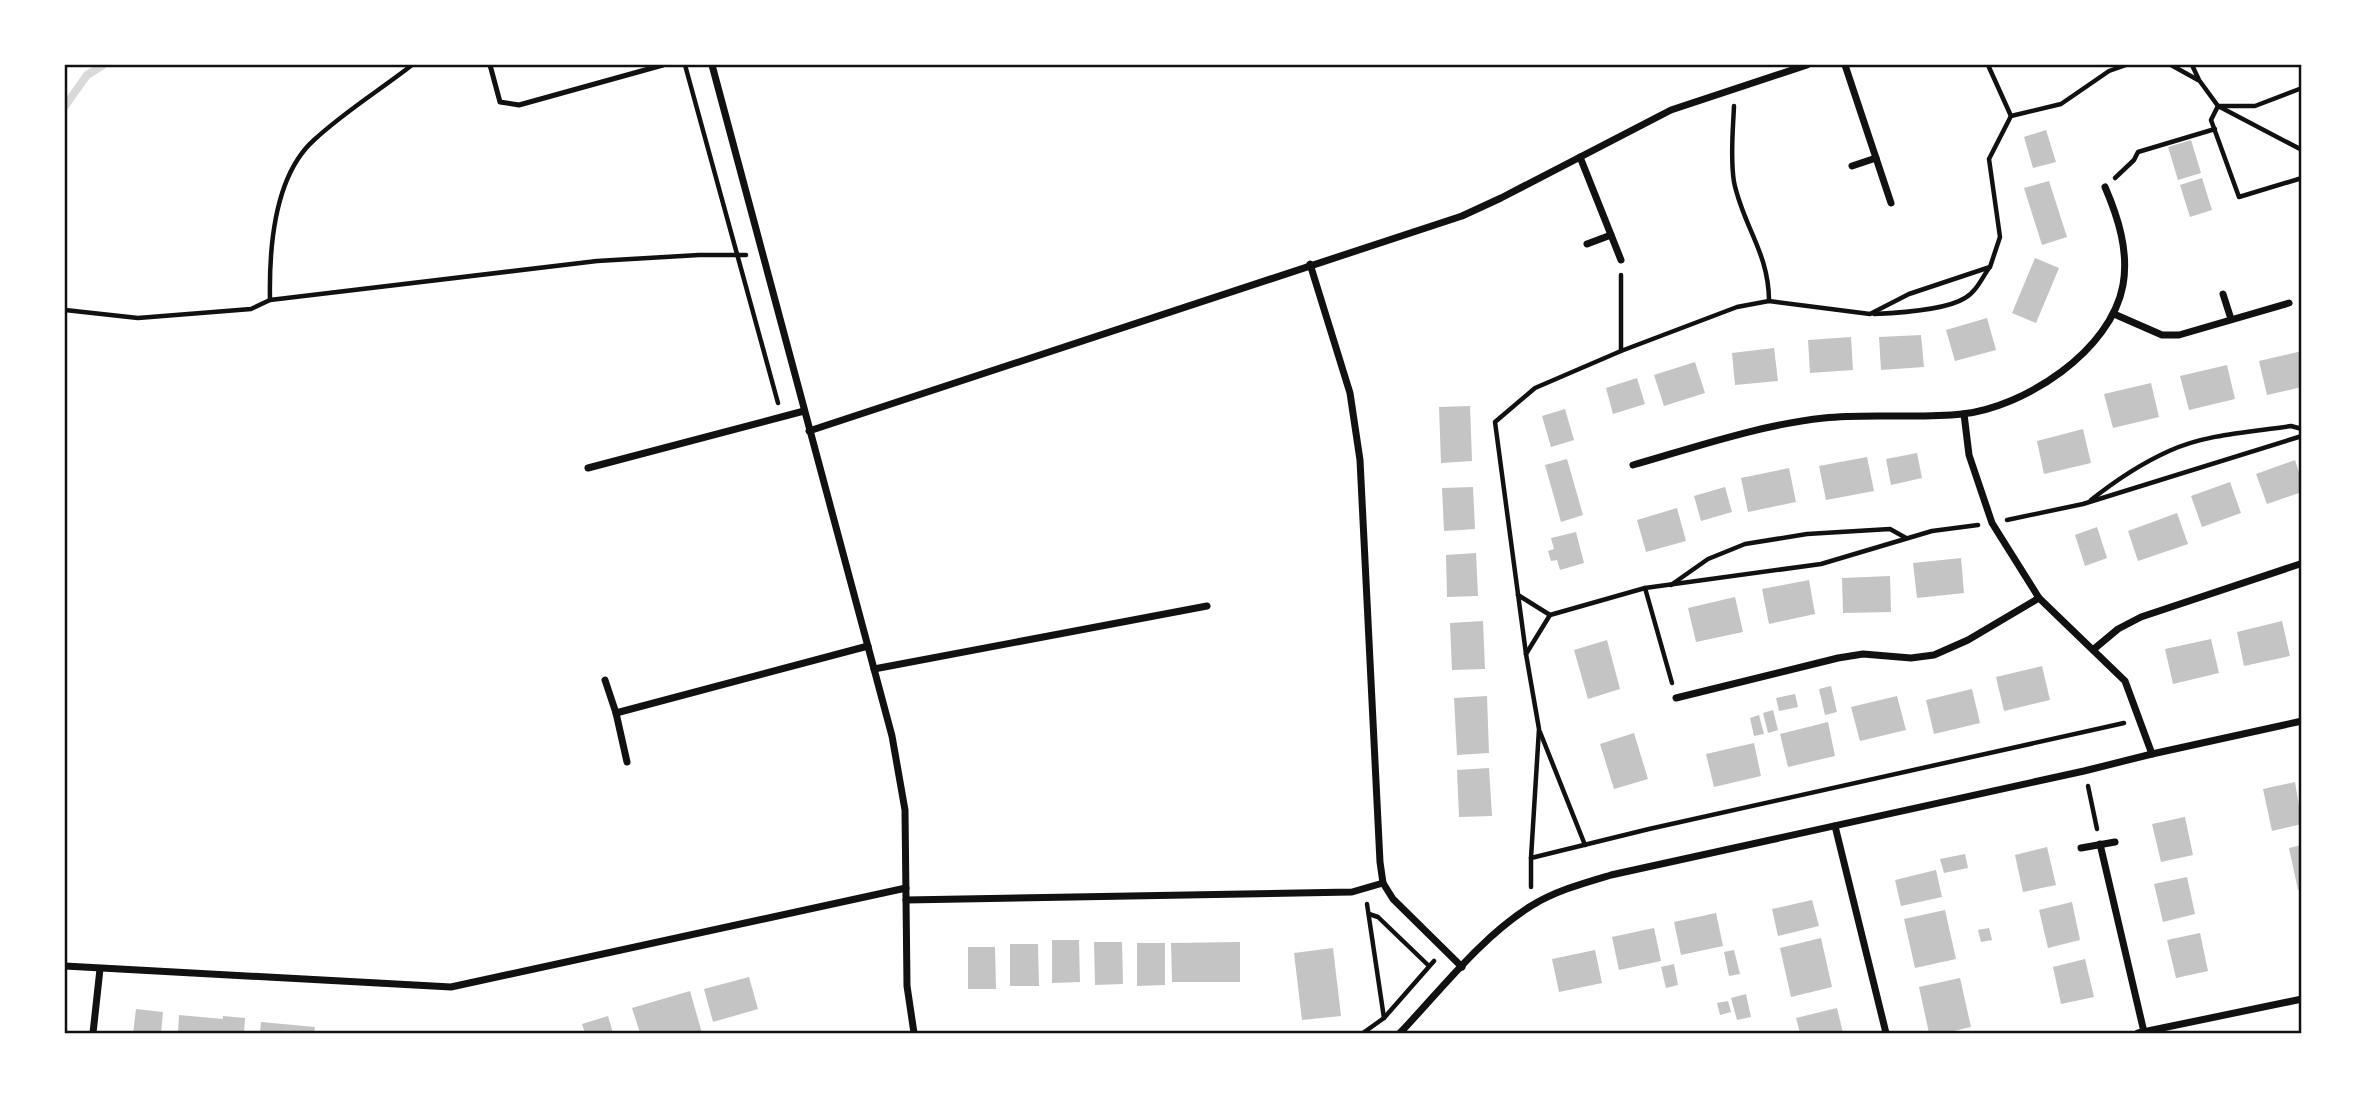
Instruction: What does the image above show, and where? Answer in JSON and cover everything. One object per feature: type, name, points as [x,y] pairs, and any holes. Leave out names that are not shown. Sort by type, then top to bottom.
[{"type":"street","points":[[712,65],[892,736],[905,810],[907,986],[914,1033]]},
{"type":"street","points":[[809,431],[1462,216],[1671,110],[1808,65]]},
{"type":"street","points":[[1845,65],[1891,203]]},
{"type":"street","points":[[1580,157],[1621,260]]},
{"type":"street","points":[[1852,166],[1876,158]]},
{"type":"street","points":[[1633,465],[1770,426],[1825,418],[1964,414],[2027,395],[2068,367],[2092,343],[2114,314],[2123,284],[2124,255],[2118,216],[2105,187]]},
{"type":"street","points":[[1587,244],[1611,235]]},
{"type":"street","points":[[1310,264],[1350,393],[1360,460],[1383,883],[1393,899],[1462,967]]},
{"type":"street","points":[[2223,294],[2231,319]]},
{"type":"street","points":[[2114,314],[2162,335],[2179,335],[2289,303]]},
{"type":"street","points":[[587,468],[804,411]]},
{"type":"street","points":[[1964,414],[1969,456],[1992,523],[2039,598],[2125,681],[2152,754]]},
{"type":"street","points":[[2094,649],[2118,629],[2140,617],[2300,565]]},
{"type":"street","points":[[1676,698],[1850,656],[1863,654],[1911,658],[1934,655],[1968,640],[2039,598]]},
{"type":"street","points":[[874,669],[1207,606]]},
{"type":"street","points":[[616,713],[868,646]]},
{"type":"street","points":[[605,680],[627,762]]},
{"type":"street","points":[[1400,1033],[1493,934],[1532,906],[1577,885],[1611,875],[2302,721]]},
{"type":"street","points":[[1835,826],[1886,1033]]},
{"type":"street","points":[[2081,848],[2115,842]]},
{"type":"street","points":[[2100,844],[2141,1032],[2302,999]]},
{"type":"street","points":[[906,900],[1352,892],[1383,883]]},
{"type":"street","points":[[65,966],[451,987],[906,888]]},
{"type":"street","points":[[93,1033],[100,969]]},
{"type":"lane","points":[[490,65],[500,102],[519,105],[663,65]]},
{"type":"path","points":[[270,300],[270,256],[278,206],[289,175],[312,141],[412,65]]},
{"type":"path","points":[[685,65],[782,417]]},
{"type":"path","points":[[1988,65],[2011,116]]},
{"type":"path","points":[[1585,845],[1539,729],[1526,654],[1495,422],[1535,388],[1621,351],[1737,307],[1769,301],[1870,314],[1916,312],[1965,299],[1990,267],[2000,237],[1989,159],[2011,116],[2061,104],[2109,71],[2126,65]]},
{"type":"path","points":[[2171,65],[2199,80]]},
{"type":"path","points":[[2192,65],[2199,80],[2218,106],[2302,150]]},
{"type":"path","points":[[1736,88],[1734,181],[1742,209],[1765,261],[1769,301]]},
{"type":"path","points":[[2218,106],[2255,106],[2302,88]]},
{"type":"path","points":[[2218,106],[2211,120],[2239,197],[2302,178]]},
{"type":"path","points":[[2105,187],[2134,160],[2138,152],[2214,129]]},
{"type":"path","points":[[65,310],[138,318],[251,309],[270,300],[597,261],[737,254],[764,258]]},
{"type":"path","points":[[1621,260],[1621,351]]},
{"type":"path","points":[[1870,314],[1909,293],[1990,267]]},
{"type":"path","points":[[2088,503],[2120,477],[2171,450],[2223,435],[2291,426],[2302,429]]},
{"type":"path","points":[[1526,654],[1550,615],[1645,588],[1821,564],[1932,531],[1992,523],[2088,503],[2302,436]]},
{"type":"path","points":[[1670,585],[1709,559],[1745,544],[1807,534],[1890,529],[1906,538]]},
{"type":"path","points":[[1645,588],[1676,698]]},
{"type":"path","points":[[1518,595],[1550,615]]},
{"type":"path","points":[[1531,858],[1756,804],[2140,719]]},
{"type":"path","points":[[1532,906],[1531,858],[1539,729]]},
{"type":"path","points":[[2084,771],[2100,844]]},
{"type":"path","points":[[1364,888],[1384,1018]]},
{"type":"path","points":[[1369,914],[1378,917],[1429,966]]},
{"type":"path","points":[[1363,1033],[1384,1018],[1444,949]]},
{"type":"building","points":[[2046,130],[2056,162],[2033,168],[2024,137]]},
{"type":"building","points":[[2191,140],[2201,173],[2178,180],[2168,147]]},
{"type":"building","points":[[2202,178],[2212,210],[2190,217],[2180,185]]},
{"type":"building","points":[[2049,181],[2067,237],[2042,245],[2024,188]]},
{"type":"building","points":[[2035,258],[2059,268],[2036,323],[2012,313]]},
{"type":"building","points":[[1987,318],[1996,350],[1955,361],[1946,330]]},
{"type":"building","points":[[1921,335],[1924,367],[1881,370],[1879,337]]},
{"type":"building","points":[[1851,337],[1853,370],[1810,373],[1808,340]]},
{"type":"building","points":[[1774,348],[1778,381],[1735,385],[1732,353]]},
{"type":"building","points":[[2302,351],[2302,387],[2267,395],[2259,361]]},
{"type":"building","points":[[1695,362],[1705,393],[1664,406],[1654,375]]},
{"type":"building","points":[[2227,365],[2235,399],[2189,410],[2180,376]]},
{"type":"building","points":[[1637,378],[1645,404],[1613,414],[1606,388]]},
{"type":"building","points":[[2151,383],[2159,417],[2113,428],[2104,394]]},
{"type":"building","points":[[1470,406],[1472,461],[1441,463],[1439,407]]},
{"type":"building","points":[[1565,409],[1574,440],[1551,447],[1542,416]]},
{"type":"building","points":[[2083,429],[2091,463],[2044,474],[2037,441]]},
{"type":"building","points":[[1917,453],[1922,478],[1891,485],[1886,459]]},
{"type":"building","points":[[1867,457],[1874,491],[1826,500],[1819,466]]},
{"type":"building","points":[[1567,459],[1583,515],[1561,522],[1545,465]]},
{"type":"building","points":[[2295,460],[2302,482],[2302,492],[2267,504],[2256,474]]},
{"type":"building","points":[[1789,468],[1796,502],[1748,512],[1741,478]]},
{"type":"building","points":[[2230,482],[2241,513],[2202,527],[2191,496]]},
{"type":"building","points":[[1473,487],[1475,529],[1444,531],[1442,488]]},
{"type":"building","points":[[1725,487],[1732,512],[1701,521],[1694,496]]},
{"type":"building","points":[[1677,508],[1686,541],[1646,552],[1637,520]]},
{"type":"building","points":[[2177,513],[2188,544],[2138,561],[2128,531]]},
{"type":"building","points":[[2097,527],[2107,558],[2085,566],[2075,535]]},
{"type":"building","points":[[1576,532],[1584,563],[1560,570],[1557,560],[1551,561],[1548,551],[1554,549],[1551,538]]},
{"type":"building","points":[[1476,553],[1478,596],[1447,597],[1446,555]]},
{"type":"building","points":[[1961,558],[1964,593],[1917,598],[1913,563]]},
{"type":"building","points":[[1890,576],[1891,612],[1843,613],[1842,578]]},
{"type":"building","points":[[1809,580],[1815,614],[1769,624],[1762,589]]},
{"type":"building","points":[[1735,597],[1743,632],[1696,642],[1688,608]]},
{"type":"building","points":[[1483,621],[1485,669],[1452,670],[1450,623]]},
{"type":"building","points":[[2282,621],[2290,656],[2244,666],[2237,632]]},
{"type":"building","points":[[2211,639],[2219,673],[2173,684],[2165,649]]},
{"type":"building","points":[[1607,640],[1620,689],[1588,699],[1574,650]]},
{"type":"building","points":[[2042,666],[2050,700],[2004,711],[1996,677]]},
{"type":"building","points":[[1831,686],[1837,712],[1825,715],[1819,689]]},
{"type":"building","points":[[1972,689],[1980,723],[1934,734],[1926,700]]},
{"type":"building","points":[[1795,694],[1798,707],[1779,711],[1776,698]]},
{"type":"building","points":[[1487,696],[1489,753],[1457,755],[1454,698]]},
{"type":"building","points":[[1897,696],[1906,730],[1860,741],[1851,707]]},
{"type":"building","points":[[1773,710],[1778,730],[1768,733],[1763,713]]},
{"type":"building","points":[[1759,715],[1764,734],[1754,736],[1750,718]]},
{"type":"building","points":[[1828,722],[1835,756],[1788,767],[1780,734]]},
{"type":"building","points":[[1634,733],[1648,779],[1614,789],[1600,744]]},
{"type":"building","points":[[1754,743],[1761,776],[1714,787],[1706,754]]},
{"type":"building","points":[[1489,768],[1492,816],[1459,817],[1457,770]]},
{"type":"building","points":[[2295,782],[2302,824],[2272,831],[2263,789]]},
{"type":"building","points":[[2185,817],[2193,855],[2161,862],[2152,824]]},
{"type":"building","points":[[2302,845],[2302,889],[2298,890],[2289,848]]},
{"type":"building","points":[[2047,847],[2056,885],[2023,892],[2015,855]]},
{"type":"building","points":[[1965,854],[1968,868],[1944,873],[1940,859]]},
{"type":"building","points":[[1936,870],[1942,897],[1901,906],[1895,880]]},
{"type":"building","points":[[2187,877],[2195,914],[2163,922],[2154,884]]},
{"type":"building","points":[[1812,900],[1819,926],[1778,936],[1772,909]]},
{"type":"building","points":[[2072,902],[2080,940],[2048,948],[2039,910]]},
{"type":"building","points":[[1945,910],[1956,959],[1915,968],[1904,919]]},
{"type":"building","points":[[1716,913],[1723,946],[1681,955],[1674,922]]},
{"type":"building","points":[[1654,928],[1661,961],[1619,970],[1612,937]]},
{"type":"building","points":[[1989,928],[1992,940],[1981,942],[1978,930]]},
{"type":"building","points":[[2200,933],[2208,971],[2176,978],[2167,940]]},
{"type":"building","points":[[1821,938],[1832,987],[1791,997],[1780,948]]},
{"type":"building","points":[[1052,940],[1079,940],[1080,982],[1052,983]]},
{"type":"building","points":[[1094,942],[1122,942],[1123,984],[1095,985]]},
{"type":"building","points":[[1240,942],[1240,982],[1172,982],[1171,943]]},
{"type":"building","points":[[1137,943],[1165,943],[1165,985],[1137,986]]},
{"type":"building","points":[[1010,944],[1038,944],[1039,986],[1010,986]]},
{"type":"building","points":[[968,947],[995,947],[996,989],[968,989]]},
{"type":"building","points":[[1333,948],[1341,1016],[1302,1020],[1294,953]]},
{"type":"building","points":[[1595,950],[1602,983],[1559,992],[1552,959]]},
{"type":"building","points":[[1734,950],[1740,974],[1729,976],[1724,952]]},
{"type":"building","points":[[2085,959],[2094,997],[2061,1004],[2053,967]]},
{"type":"building","points":[[1674,964],[1678,985],[1666,988],[1661,967]]},
{"type":"building","points":[[749,977],[758,1009],[713,1022],[704,989]]},
{"type":"building","points":[[1960,978],[1971,1027],[1945,1033],[1929,1033],[1919,987]]},
{"type":"building","points":[[690,991],[702,1033],[640,1033],[632,1008]]},
{"type":"building","points":[[1746,994],[1751,1017],[1737,1020],[1731,998]]},
{"type":"building","points":[[1728,1001],[1731,1012],[1720,1015],[1717,1003]]},
{"type":"building","points":[[1837,1008],[1843,1033],[1800,1033],[1796,1018]]},
{"type":"building","points":[[136,1009],[163,1012],[161,1033],[133,1033]]},
{"type":"building","points":[[179,1015],[245,1018],[244,1033],[178,1033]]},
{"type":"building","points":[[608,1016],[613,1033],[585,1033],[582,1024]]},
{"type":"building","points":[[261,1022],[315,1027],[314,1033],[260,1033]]},
{"type":"waterway","points":[[65,106],[87,75],[103,65]]}]
